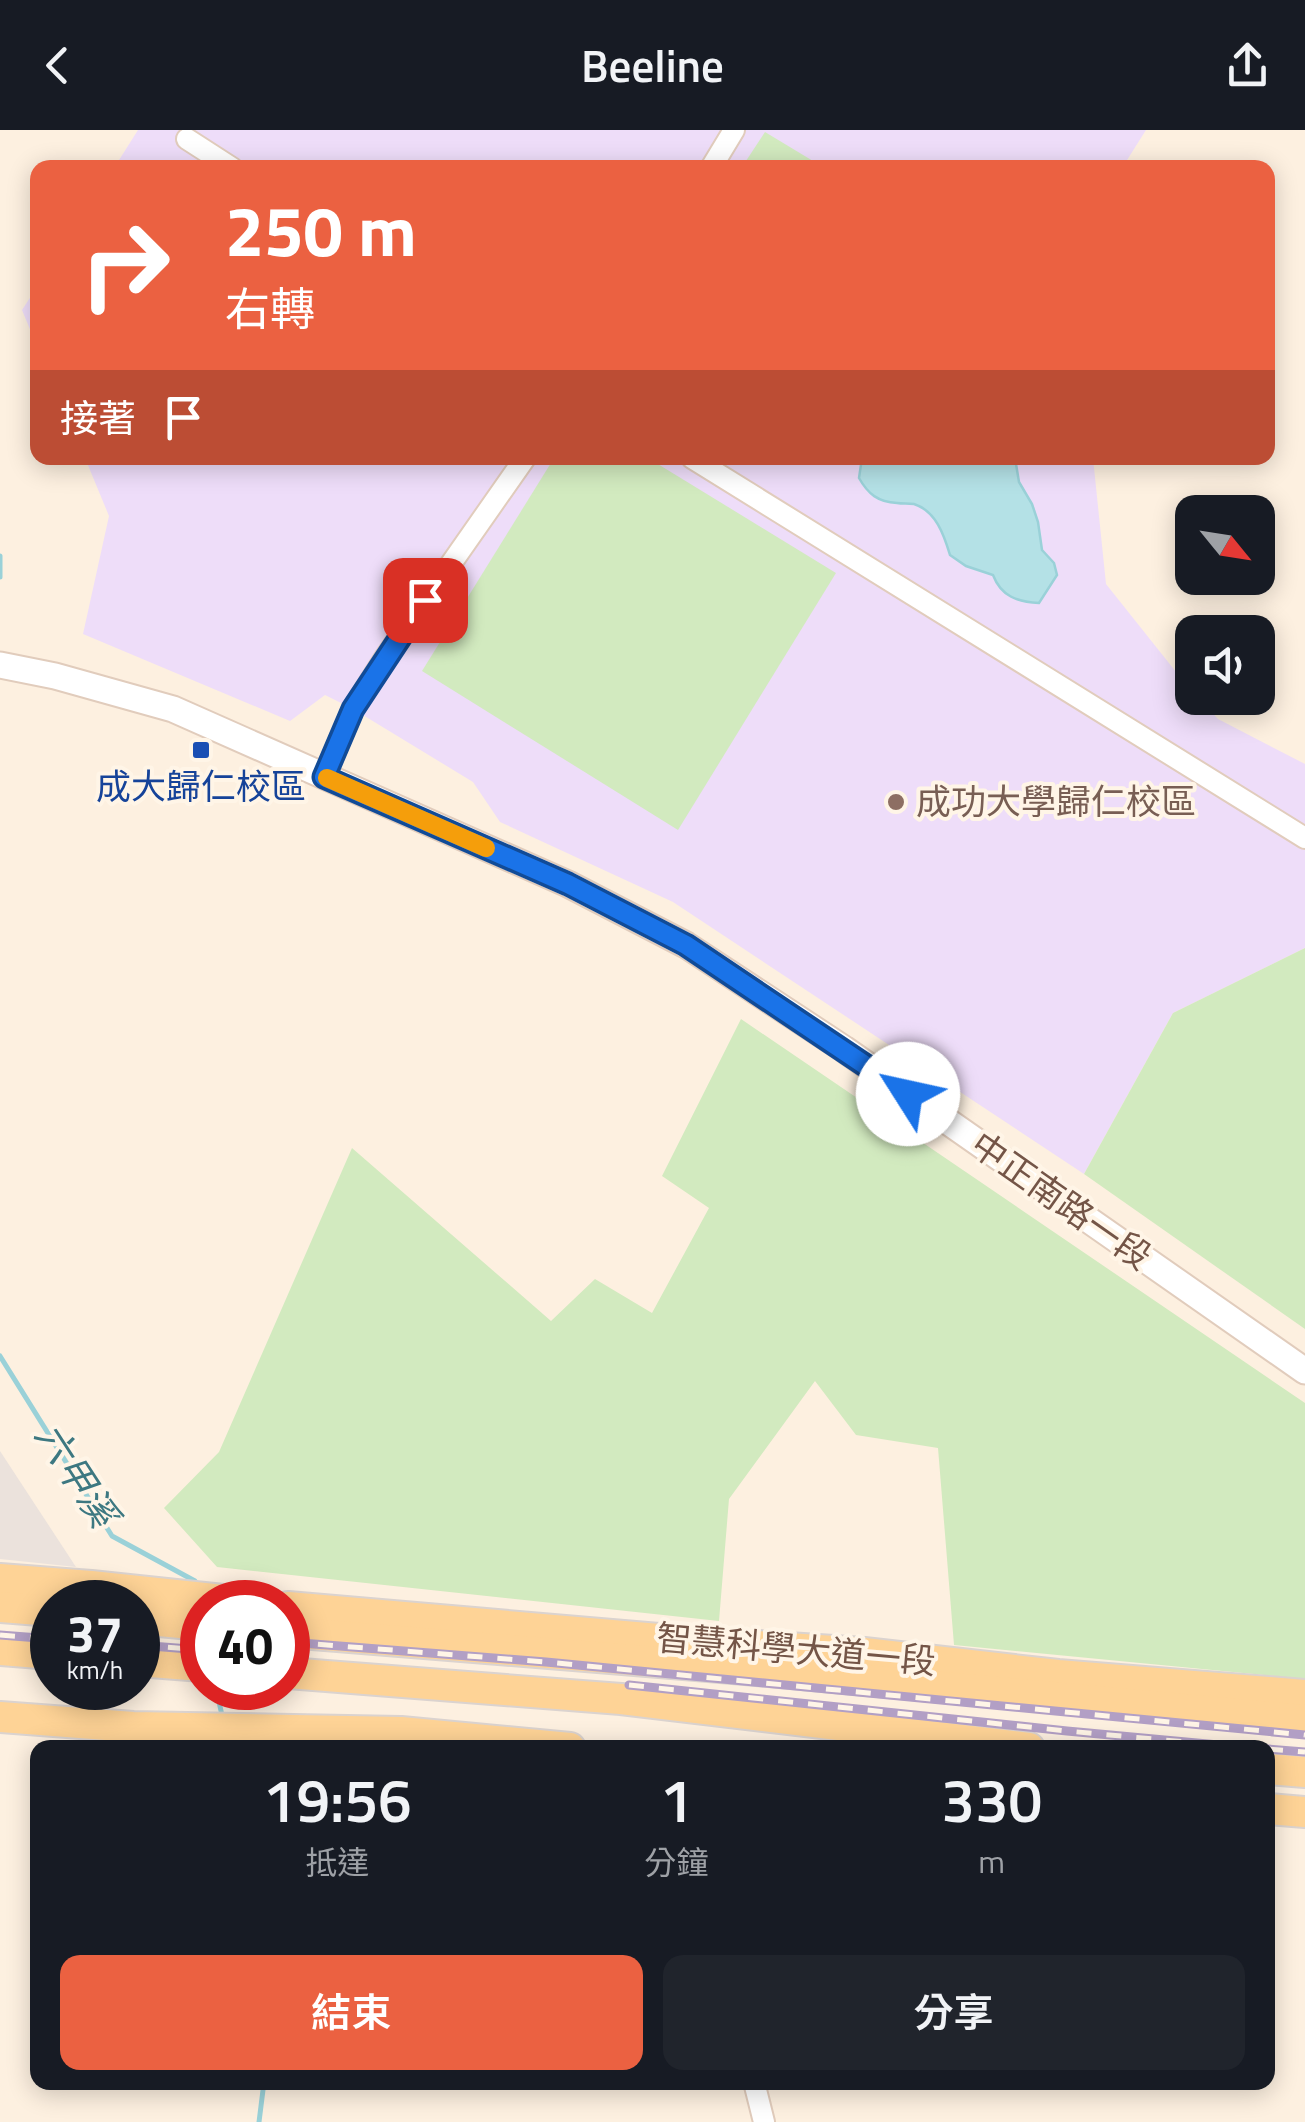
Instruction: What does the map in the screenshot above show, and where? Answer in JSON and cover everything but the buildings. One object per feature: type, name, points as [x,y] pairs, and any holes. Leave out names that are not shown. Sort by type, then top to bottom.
[{"type":"main road","points":[[0,1579],[180,1595]]},
{"type":"main road","points":[[0,1607],[30,1610]]},
{"type":"main road","name":"智慧科學大道一段","points":[[310,1609],[864,1653],[1305,1695]]},
{"type":"main road","name":"智慧科學大道一段","points":[[310,1634],[1305,1720]]},
{"type":"main road","points":[[0,1650],[30,1652]]},
{"type":"main road","name":"智慧科學大道一段","points":[[310,1675],[621,1699],[962,1740]]},
{"type":"main road","points":[[1104,1678],[1209,1711]]},
{"type":"main road","points":[[0,1716],[133,1727],[401,1732],[486,1740]]},
{"type":"main road","points":[[1275,1769],[1305,1772]]},
{"type":"main road","points":[[1275,1810],[1305,1812]]},
{"type":"street","points":[[716,160],[734,130]]},
{"type":"street","points":[[187,139],[220,160]]},
{"type":"street","points":[[324,777],[353,709],[385,658],[520,465]]},
{"type":"street","points":[[703,465],[1305,838]]},
{"type":"street","name":"中正南路一段","points":[[0,665],[172,709],[568,884],[686,945],[844,1049],[1305,1371]]},
{"type":"street","points":[[756,2090],[764,2122]]},
{"type":"shaded area","points":[[138,130],[1146,130],[1127,160],[119,160]]},
{"type":"shaded area","points":[[30,298],[30,329],[22,310]]},
{"type":"shaded area","name":"成功大學歸仁校區","points":[[88,465],[1094,465],[1106,584],[1175,671],[1175,715],[1214,715],[1305,764],[1305,948],[1173,1013],[1084,1174],[673,902],[500,822],[473,782],[353,709],[325,695],[290,721],[83,634],[109,516]]},
{"type":"shaded area","points":[[0,1451],[76,1567],[0,1559]]},
{"type":"green space","points":[[765,132],[811,160],[747,160]]},
{"type":"green space","points":[[550,465],[659,465],[836,573],[678,830],[422,671]]},
{"type":"green space","points":[[1305,948],[1305,1329],[1084,1174],[1173,1013]]},
{"type":"green space","points":[[741,1019],[1305,1403],[1305,1679],[954,1645],[938,1448],[856,1435],[815,1381],[729,1499],[719,1621],[217,1567],[164,1508],[219,1452],[352,1148],[551,1321],[595,1279],[652,1313],[709,1208],[662,1176]]},
{"type":"water","points":[[861,465],[1016,465],[1019,482],[1038,522],[1042,550],[1054,563],[1057,575],[1039,603],[1011,597],[993,575],[966,566],[950,555],[938,525],[922,507],[879,499],[859,478]]},
{"type":"waterway","name":"六甲溪","points":[[0,556],[0,577]]},
{"type":"waterway","name":"六甲溪","points":[[0,1356],[112,1536],[193,1580]]},
{"type":"waterway","name":"六甲溪","points":[[221,1710],[223,1720]]},
{"type":"waterway","name":"六甲溪","points":[[259,2122],[263,2090]]},
{"type":"railway","points":[[0,1635],[30,1637]]},
{"type":"railway","points":[[310,1644],[546,1662],[1305,1735]]},
{"type":"railway","points":[[160,1647],[180,1648]]},
{"type":"railway","points":[[629,1685],[1164,1740]]},
{"type":"railway","points":[[1275,1750],[1305,1752]]},
{"type":"slow traffic","points":[[327,778],[486,848]]},
{"type":"place","name":"成大歸仁校區","points":[[201,750]]},
{"type":"place","name":"成功大學歸仁校區","points":[[896,802]]},
{"type":"route","points":[[425,600],[353,709],[324,777],[568,884],[686,945],[908,1094]]}]
